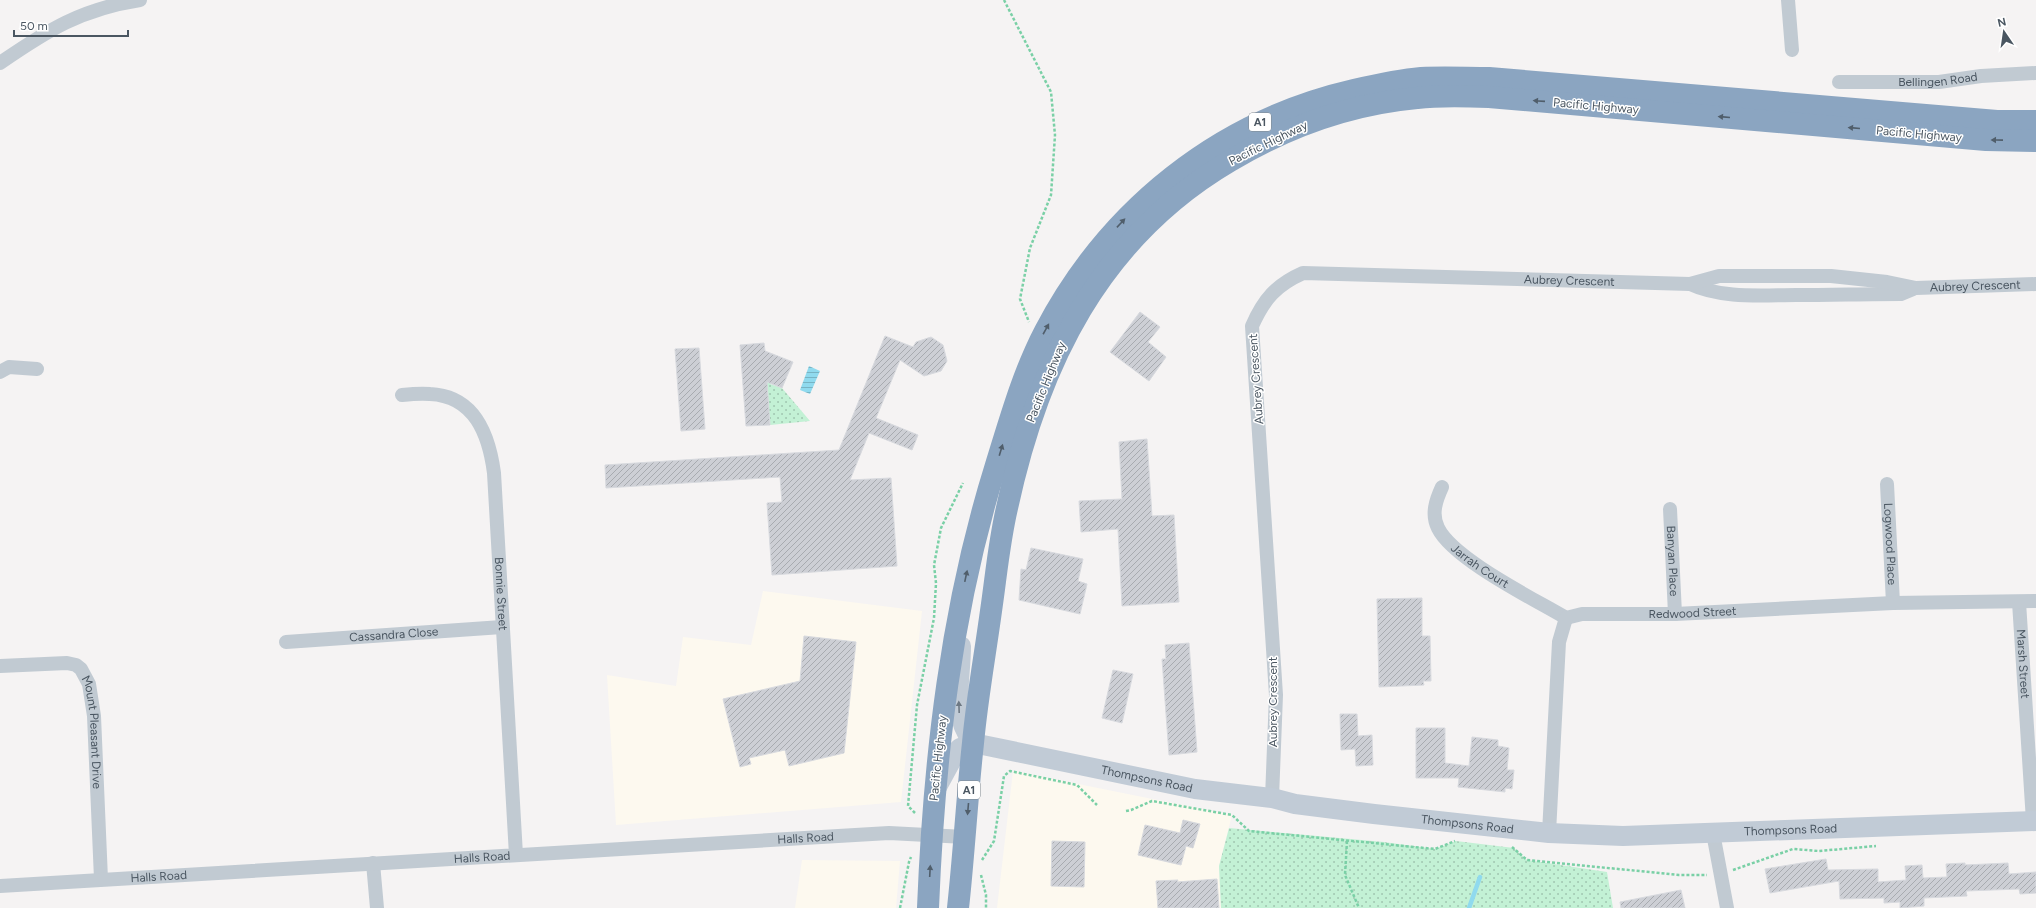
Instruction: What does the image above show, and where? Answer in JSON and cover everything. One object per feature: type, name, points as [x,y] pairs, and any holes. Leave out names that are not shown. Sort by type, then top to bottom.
[{"type":"highway","name":"Pacific Highway","points":[[928,908],[931,835],[941,725],[959,609],[970,556],[989,486],[1019,393],[1043,334],[1072,286],[1109,237],[1144,199],[1204,154],[1235,135],[1271,117],[1308,102],[1378,85],[1419,78],[1461,78],[1608,88],[1997,121],[2036,121]]},
{"type":"highway","name":"Pacific Highway","points":[[958,908],[973,742],[1007,508],[1022,444],[1064,336],[1101,277],[1136,234],[1191,186],[1249,150],[1309,122],[1338,113],[1417,98],[1454,96],[1577,104],[1986,140],[2036,141]]},
{"type":"street","points":[[0,63],[52,28],[75,16],[103,7],[140,0]]},
{"type":"street","points":[[1788,0],[1792,50]]},
{"type":"street","name":"Bellingen Road","points":[[1839,82],[1939,82],[1981,76],[2036,73]]},
{"type":"street","name":"Aubrey Crescent","points":[[1272,798],[1276,695],[1252,326],[1260,309],[1270,295],[1285,281],[1303,273],[1690,284],[1719,276],[1831,276],[1887,282],[1916,288],[2036,284]]},
{"type":"street","name":"Aubrey Crescent","points":[[1690,284],[1704,291],[1717,293],[1769,295],[1901,294],[1916,288]]},
{"type":"street","points":[[0,372],[9,367],[37,369]]},
{"type":"street","name":"Bonnie Street","points":[[402,394],[431,394],[458,402],[469,410],[486,436],[494,473],[516,855]]},
{"type":"street","name":"Logwood Place","points":[[1886,484],[1893,603]]},
{"type":"street","name":"Jarrah Court","points":[[1442,487],[1436,501],[1434,514],[1437,527],[1445,539],[1460,554],[1566,618]]},
{"type":"street","name":"Banyan Place","points":[[1670,509],[1675,614]]},
{"type":"street","name":"Marsh Street","points":[[2020,602],[2034,821]]},
{"type":"street","name":"Redwood Street","points":[[1566,618],[1582,614],[1675,614],[1893,603],[2036,602]]},
{"type":"street","name":"Pacific Highway","points":[[959,609],[961,657],[958,710],[962,725],[973,742]]},
{"type":"street","points":[[1549,833],[1559,642],[1566,618]]},
{"type":"street","name":"Cassandra Close","points":[[286,642],[502,627]]},
{"type":"street","name":"Mount Pleasant Drive","points":[[0,666],[67,663],[76,665],[86,677],[94,716],[101,879]]},
{"type":"street","points":[[934,794],[956,752],[960,748],[973,742]]},
{"type":"street","name":"Thompsons Road","points":[[973,742],[1187,788],[1272,798],[1295,804],[1367,814],[1549,833],[1623,836],[2034,821]]},
{"type":"street","name":"Halls Road","points":[[0,886],[889,833],[965,837]]},
{"type":"street","points":[[1713,833],[1727,908]]},
{"type":"street","points":[[373,863],[377,908]]},
{"type":"path","points":[[1004,0],[1051,92],[1055,136],[1051,195],[1030,248],[1020,298],[1031,329]]},
{"type":"path","points":[[918,816],[908,806],[910,768],[917,705],[934,618],[936,583],[934,564],[941,528],[963,483]]},
{"type":"path","points":[[981,865],[982,860],[994,841],[1004,776],[1010,771],[1077,785],[1097,805]]},
{"type":"path","points":[[1126,810],[1131,810],[1152,801],[1232,815],[1249,830],[1435,849],[1456,841],[1462,842]]},
{"type":"path","points":[[1347,841],[1345,875],[1359,908]]},
{"type":"path","points":[[1733,870],[1793,849],[1819,851],[1845,847],[1884,846]]},
{"type":"path","points":[[1507,847],[1514,848],[1526,860],[1679,876],[1707,875]]},
{"type":"path","points":[[900,908],[909,862],[913,855]]},
{"type":"path","points":[[981,870],[987,898],[986,908]]},
{"type":"shaded area","points":[[763,591],[922,611],[901,802],[616,825],[607,675],[676,686],[683,637],[751,645]]},
{"type":"shaded area","points":[[1013,771],[1232,815],[1219,866],[1221,908],[997,908]]},
{"type":"shaded area","points":[[802,860],[900,861],[896,908],[795,908]]},
{"type":"green space","points":[[766,374],[773,377],[770,384],[782,388],[810,421],[770,425]]},
{"type":"green space","points":[[1229,828],[1384,842],[1435,849],[1456,841],[1514,848],[1527,860],[1607,872],[1613,908],[1221,908],[1219,866]]},
{"type":"water","points":[[809,366],[820,371],[810,394],[800,390]]},
{"type":"building","points":[[1140,312],[1160,327],[1148,342],[1166,357],[1149,381],[1110,352]]},
{"type":"building","points":[[885,336],[913,347],[916,342],[931,337],[943,345],[947,361],[941,371],[924,376],[900,360],[876,418],[918,435],[912,450],[869,433],[850,480],[891,478],[897,566],[772,575],[767,503],[782,502],[780,477],[606,488],[605,465],[839,450]]},
{"type":"building","points":[[764,343],[765,351],[793,362],[782,388],[767,382],[770,425],[746,426],[740,345]]},
{"type":"building","points":[[699,348],[705,429],[681,431],[675,349]]},
{"type":"building","points":[[1147,439],[1152,516],[1174,515],[1179,602],[1122,606],[1118,529],[1081,532],[1079,501],[1122,499],[1119,442]]},
{"type":"building","points":[[1031,548],[1083,559],[1078,581],[1087,584],[1080,614],[1019,600],[1021,569],[1026,570]]},
{"type":"building","points":[[1422,598],[1422,636],[1430,636],[1431,681],[1423,681],[1424,685],[1379,687],[1377,599]]},
{"type":"building","points":[[804,636],[856,642],[844,753],[789,766],[785,750],[749,758],[751,764],[740,767],[723,699],[800,681]]},
{"type":"building","points":[[1189,643],[1197,752],[1169,755],[1162,659],[1166,659],[1165,645]]},
{"type":"building","points":[[1113,670],[1133,674],[1122,723],[1102,718]]},
{"type":"building","points":[[1340,714],[1357,714],[1358,736],[1372,735],[1373,765],[1356,766],[1355,749],[1341,750]]},
{"type":"building","points":[[1416,728],[1445,728],[1445,763],[1469,766],[1472,737],[1498,740],[1498,746],[1509,748],[1507,770],[1514,770],[1512,789],[1505,788],[1505,792],[1458,787],[1459,778],[1416,778]]},
{"type":"building","points":[[1183,820],[1200,824],[1193,848],[1186,846],[1181,865],[1138,855],[1145,825],[1180,833]]},
{"type":"building","points":[[1052,841],[1085,842],[1084,887],[1051,886]]},
{"type":"building","points":[[1826,859],[1828,870],[1878,869],[1878,882],[1906,880],[1905,866],[1922,865],[1923,878],[1947,877],[1946,864],[1965,863],[1965,865],[2008,863],[2009,874],[2036,872],[2036,893],[2020,894],[2019,889],[1966,891],[1967,896],[1924,898],[1924,906],[1900,908],[1900,902],[1884,903],[1884,898],[1840,899],[1839,881],[1770,893],[1765,869]]},
{"type":"building","points":[[1217,879],[1219,908],[1158,908],[1156,881],[1178,880],[1177,882]]},
{"type":"building","points":[[1681,890],[1685,908],[1621,908],[1620,902]]},
{"type":"waterway","points":[[1469,908],[1480,877]]}]
